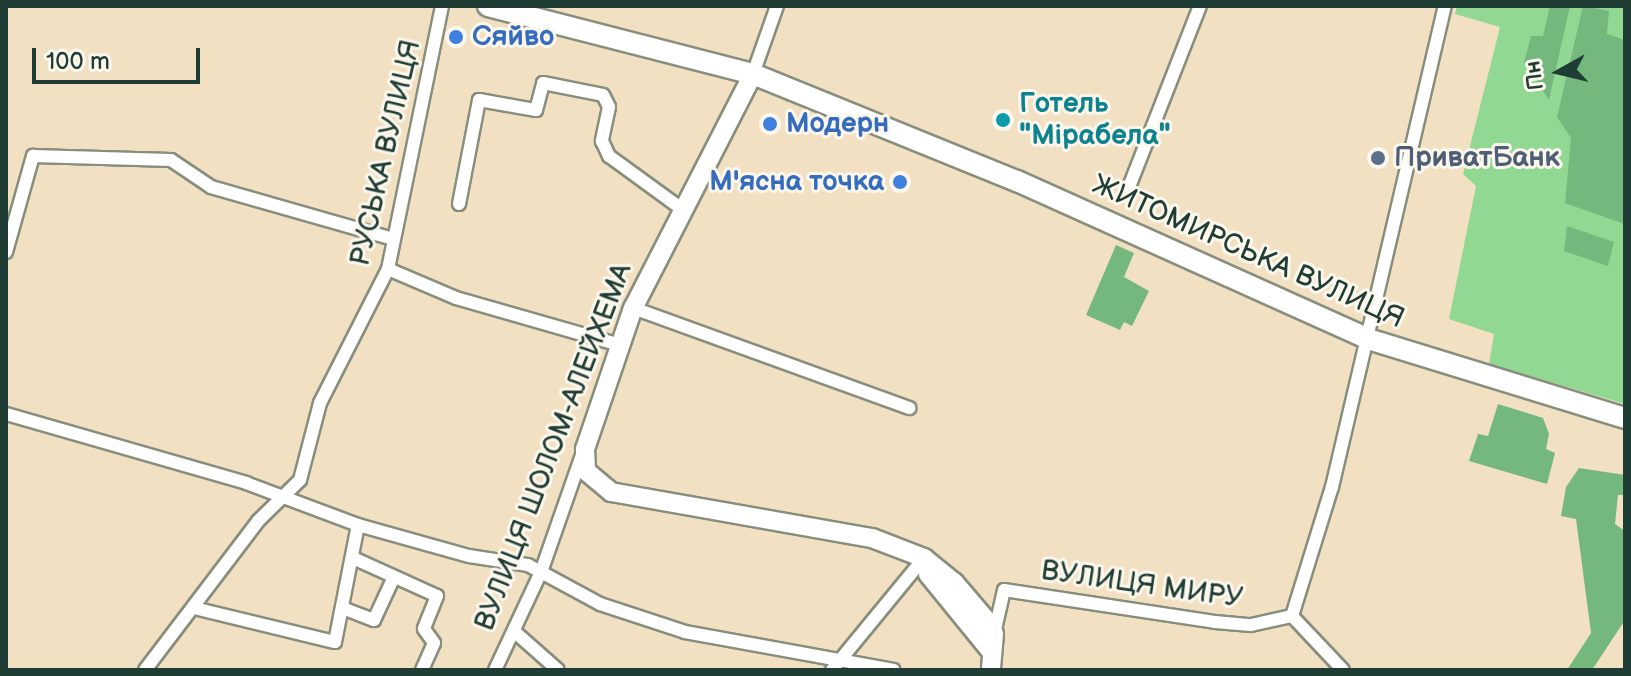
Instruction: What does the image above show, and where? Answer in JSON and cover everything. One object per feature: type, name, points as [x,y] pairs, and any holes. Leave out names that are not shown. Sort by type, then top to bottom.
[{"type":"main road","name":"ЖИТОМИРСЬКА ВУЛИЦЯ","points":[[488,6],[753,74],[1017,181],[1368,339],[1625,418]]},
{"type":"main road","name":"ВУЛИЦЯ ШОЛОМ-АЛЕЙХЕМА","points":[[585,449],[633,308],[753,74]]},
{"type":"main road","points":[[585,449],[586,471],[597,485],[611,492],[872,538],[904,549],[946,575],[994,634],[992,663]]},
{"type":"main road","points":[[904,549],[974,625],[992,663]]},
{"type":"street","name":"РУСЬКА ВУЛИЦЯ","points":[[145,670],[282,498],[300,480],[320,403],[388,269],[429,90],[442,6]]},
{"type":"street","points":[[753,74],[777,6]]},
{"type":"street","points":[[1129,187],[1200,6]]},
{"type":"street","points":[[1343,670],[1292,616],[1313,562],[1445,6]]},
{"type":"street","points":[[459,204],[479,100],[536,110],[543,83],[603,95],[609,107],[602,141],[609,156],[683,210]]},
{"type":"street","points":[[6,252],[33,156],[171,160],[211,187],[393,239]]},
{"type":"street","points":[[388,269],[456,298],[620,345]]},
{"type":"street","points":[[633,308],[909,408]]},
{"type":"street","points":[[6,414],[282,498],[358,525],[541,572],[600,604],[685,632],[835,664],[894,670]]},
{"type":"street","name":"ВУЛИЦЯ ШОЛОМ-АЛЕЙХЕМА","points":[[495,670],[541,572],[585,449]]},
{"type":"street","points":[[194,608],[329,644],[340,635],[358,525]]},
{"type":"street","points":[[353,558],[437,596],[424,629],[434,643],[422,670]]},
{"type":"street","points":[[835,664],[919,564]]},
{"type":"street","points":[[345,609],[374,620],[394,577]]},
{"type":"street","name":"ВУЛИЦЯ МИРУ","points":[[994,634],[1004,590],[1215,622],[1251,625],[1292,616]]},
{"type":"street","points":[[515,632],[558,670]]},
{"type":"green space","points":[[1457,6],[1625,6],[1625,404],[1489,364],[1494,334],[1449,319],[1476,186],[1463,174],[1500,27],[1455,14]]},
{"type":"green space","points":[[1550,6],[1570,6],[1549,100],[1524,63],[1531,36],[1543,36]]},
{"type":"green space","points":[[1583,6],[1609,11],[1607,34],[1625,40],[1624,224],[1565,203],[1571,138],[1557,117]]},
{"type":"green space","points":[[1567,226],[1614,242],[1608,266],[1564,251]]},
{"type":"green space","points":[[1116,245],[1134,253],[1124,277],[1149,291],[1132,326],[1124,322],[1120,330],[1086,315]]},
{"type":"green space","points":[[1498,404],[1543,418],[1549,434],[1546,449],[1555,453],[1547,484],[1469,461],[1478,434],[1488,436]]},
{"type":"green space","points":[[1579,468],[1625,475],[1625,495],[1618,495],[1615,524],[1625,531],[1625,620],[1592,670],[1567,670],[1591,633],[1576,519],[1561,516],[1566,487]]},
{"type":"place","name":"Сяйво","points":[[456,37]]},
{"type":"place","name":"Готель \"Мірабела\"","points":[[1003,120]]},
{"type":"place","name":"Модерн","points":[[770,124]]},
{"type":"place","name":"ПриватБанк","points":[[1378,158]]},
{"type":"place","name":"М'ясна точка","points":[[900,182]]}]
